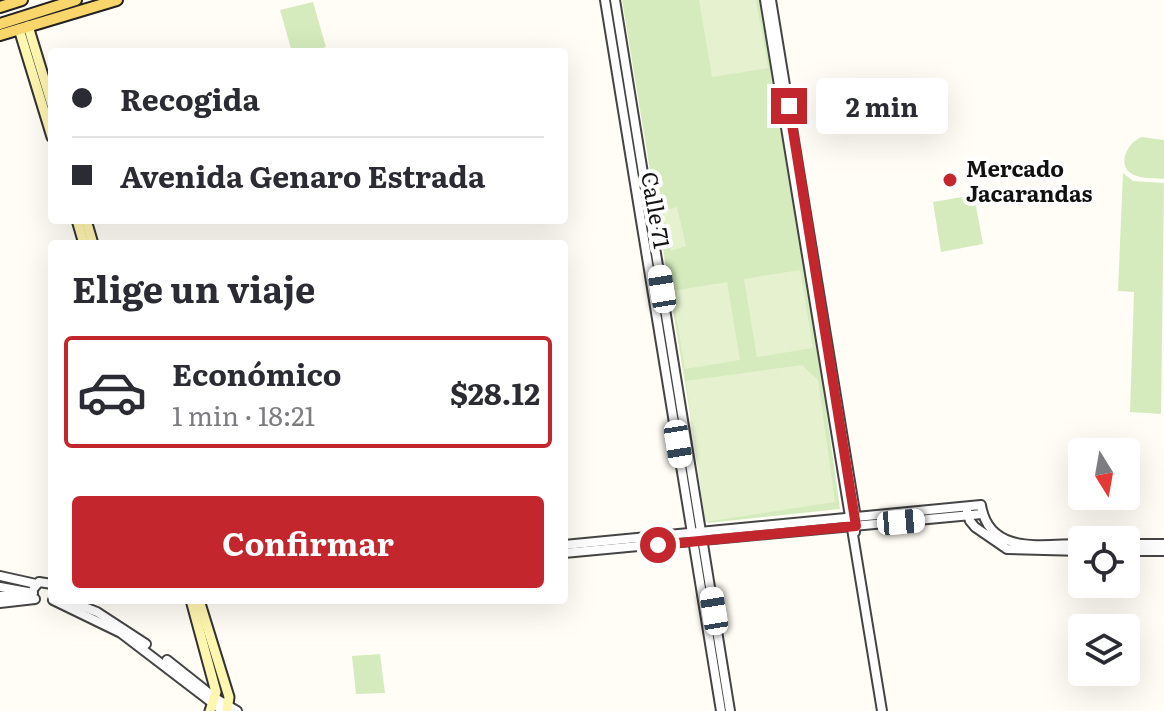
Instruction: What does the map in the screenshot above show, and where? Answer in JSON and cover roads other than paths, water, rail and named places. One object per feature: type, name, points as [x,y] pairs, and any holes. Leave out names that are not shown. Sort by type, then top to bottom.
[{"type":"main road","points":[[5,5],[22,0]]},
{"type":"main road","points":[[0,35],[22,22],[76,0]]},
{"type":"main road","points":[[0,24],[22,22],[117,0]]},
{"type":"main road","points":[[22,22],[48,94]]},
{"type":"main road","points":[[22,22],[48,122]]},
{"type":"main road","points":[[192,604],[215,685],[213,704]]},
{"type":"main road","points":[[200,604],[225,682],[229,710]]},
{"type":"street","name":"Calle 71","points":[[605,0],[698,536]]},
{"type":"street","name":"Calle 71","points":[[615,0],[721,683],[721,711]]},
{"type":"street","points":[[765,0],[853,522]]},
{"type":"street","points":[[771,0],[882,711]]},
{"type":"street","points":[[5,5],[22,22]]},
{"type":"street","points":[[568,545],[981,510],[988,527],[1012,543],[1068,544]]},
{"type":"street","points":[[967,511],[975,527],[1007,549],[1068,551]]},
{"type":"street","points":[[568,552],[698,536]]},
{"type":"street","points":[[1140,544],[1164,544]]},
{"type":"street","points":[[1140,551],[1164,551]]},
{"type":"street","points":[[0,576],[34,593],[43,604],[48,602]]},
{"type":"street","points":[[0,603],[34,593],[45,581],[48,582]]},
{"type":"street","points":[[0,587],[34,593]]},
{"type":"street","points":[[0,596],[34,593]]},
{"type":"street","points":[[62,604],[121,633],[213,704],[229,710]]},
{"type":"street","points":[[77,604],[124,627],[213,704]]},
{"type":"street","name":"Calle 71","points":[[721,683],[730,711]]},
{"type":"place","name":"Mercado Jacarandas","points":[[950,180]]}]
